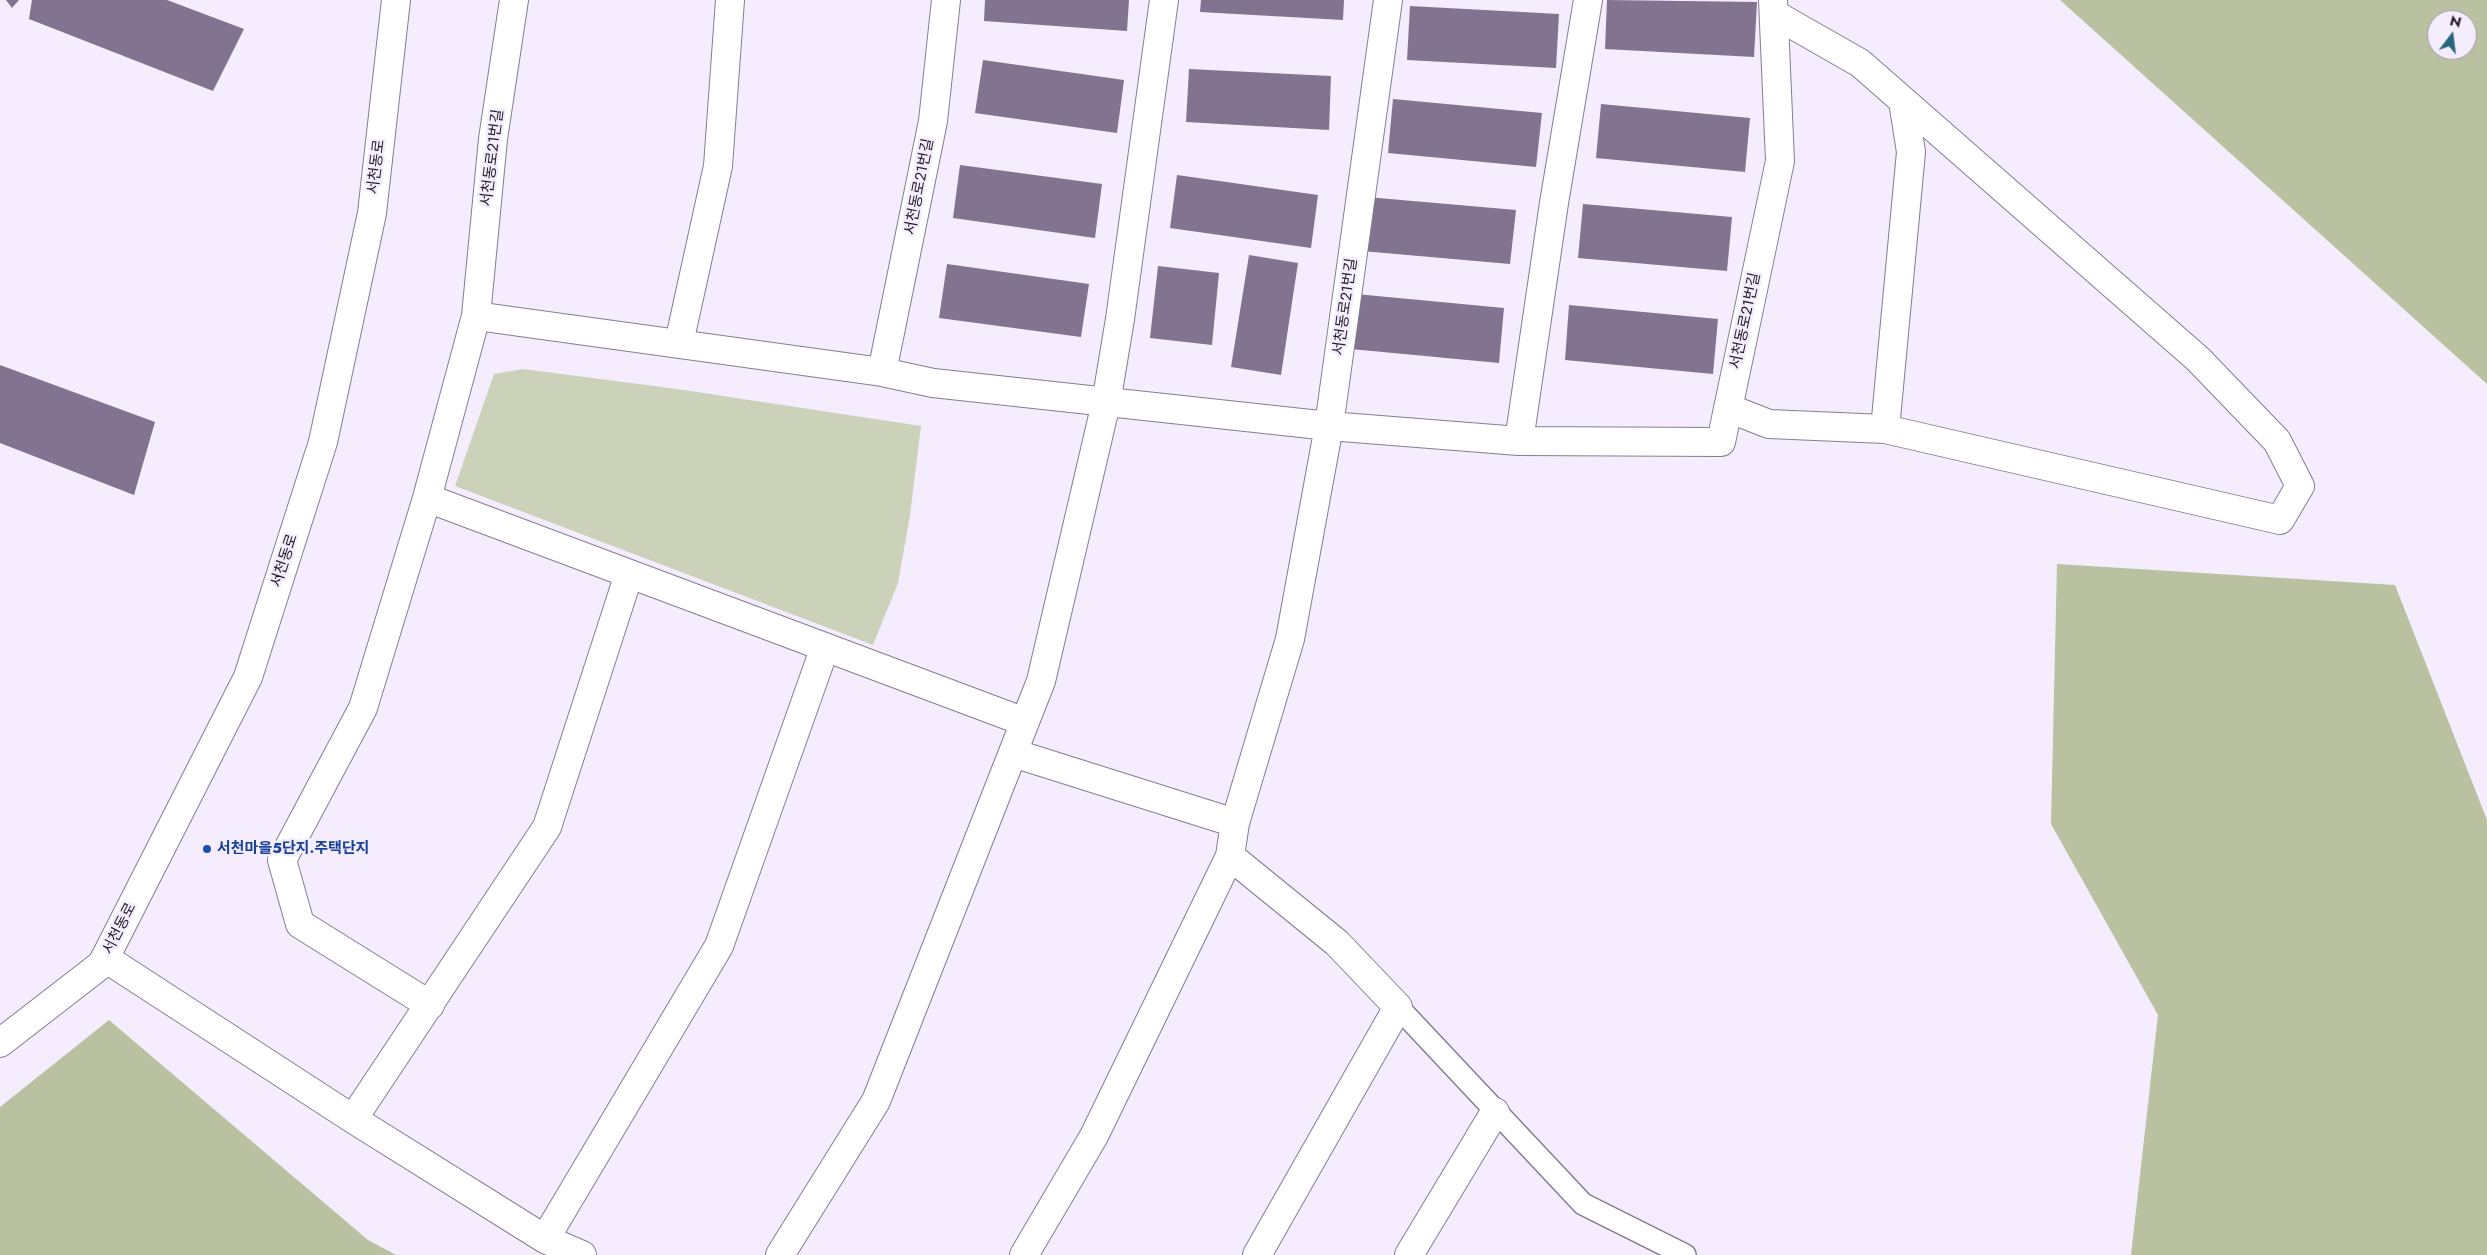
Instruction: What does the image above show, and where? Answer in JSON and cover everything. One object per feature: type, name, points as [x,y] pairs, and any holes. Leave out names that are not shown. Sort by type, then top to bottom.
[{"type":"street","name":"서천동로","points":[[0,1043],[102,964],[248,677],[323,442],[372,213],[396,0]]},
{"type":"street","name":"서천동로21번길","points":[[430,1005],[300,924],[282,860],[363,708],[427,498],[476,316],[493,139],[514,0]]},
{"type":"street","points":[[679,343],[718,166],[730,0]]},
{"type":"street","name":"서천동로21번길","points":[[882,372],[934,121],[946,0]]},
{"type":"street","points":[[780,1255],[876,1101],[1041,681],[1106,403],[1120,320],[1164,0]]},
{"type":"street","name":"서천동로21번길","points":[[1388,0],[1329,426],[1519,441],[1721,442],[1780,161],[1773,7]]},
{"type":"street","points":[[1519,441],[1554,203],[1588,0]]},
{"type":"street","points":[[1728,408],[1769,424],[1885,429],[2280,520],[2300,486],[2278,441],[2198,359],[1860,63],[1773,7]]},
{"type":"street","points":[[1885,429],[1911,152],[1903,101]]},
{"type":"street","points":[[476,316],[882,372],[933,383],[1329,426],[1290,639],[1235,823],[1230,856],[1094,1136],[1024,1255]]},
{"type":"street","points":[[427,498],[1025,722]]},
{"type":"street","points":[[353,1119],[547,827],[628,574]]},
{"type":"street","points":[[545,1239],[719,946],[825,647]]},
{"type":"street","points":[[1013,753],[1235,823]]},
{"type":"street","points":[[1230,856],[1337,943],[1398,1007],[1257,1255]]},
{"type":"street","points":[[105,958],[353,1119],[545,1239],[582,1255]]},
{"type":"street","points":[[1416,1252],[1496,1112]]},
{"type":"lane","points":[[1398,1007],[1583,1204],[1685,1255]]},
{"type":"green space","points":[[2060,0],[2487,0],[2487,384]]},
{"type":"green space","points":[[523,369],[677,389],[921,426],[910,515],[898,583],[873,645],[455,486],[494,374]]},
{"type":"green space","points":[[2057,564],[2395,585],[2487,820],[2487,1255],[2131,1255],[2158,1015],[2051,824]]},
{"type":"green space","points":[[109,1020],[368,1240],[396,1255],[0,1255],[0,1107]]},
{"type":"building","points":[[6,0],[19,0],[12,8]]},
{"type":"building","points":[[32,0],[167,0],[244,29],[213,91],[29,19]]},
{"type":"building","points":[[985,0],[1129,0],[1127,31],[984,21]]},
{"type":"building","points":[[1201,0],[1344,0],[1343,20],[1200,12]]},
{"type":"building","points":[[1607,0],[1757,2],[1754,57],[1605,49]]},
{"type":"building","points":[[1410,6],[1559,14],[1556,68],[1407,60]]},
{"type":"building","points":[[983,60],[1124,80],[1117,133],[975,113]]},
{"type":"building","points":[[1189,69],[1331,76],[1329,130],[1186,122]]},
{"type":"building","points":[[1393,99],[1542,113],[1536,167],[1388,153]]},
{"type":"building","points":[[1601,104],[1750,118],[1745,172],[1596,158]]},
{"type":"building","points":[[960,165],[1102,184],[1095,238],[953,218]]},
{"type":"building","points":[[1177,175],[1318,195],[1311,248],[1170,228]]},
{"type":"building","points":[[1367,197],[1516,210],[1510,264],[1362,251]]},
{"type":"building","points":[[1583,204],[1732,217],[1727,271],[1578,258]]},
{"type":"building","points":[[1249,255],[1298,263],[1281,375],[1231,367]]},
{"type":"building","points":[[947,264],[1089,284],[1081,337],[939,318]]},
{"type":"building","points":[[1158,266],[1219,273],[1212,345],[1150,338]]},
{"type":"building","points":[[1356,294],[1504,308],[1499,363],[1351,349]]},
{"type":"building","points":[[1569,305],[1718,319],[1713,374],[1565,360]]},
{"type":"building","points":[[0,365],[155,422],[134,495],[0,443]]},
{"type":"place","name":"서천마을5단지.주택단지","points":[[207,849]]}]
